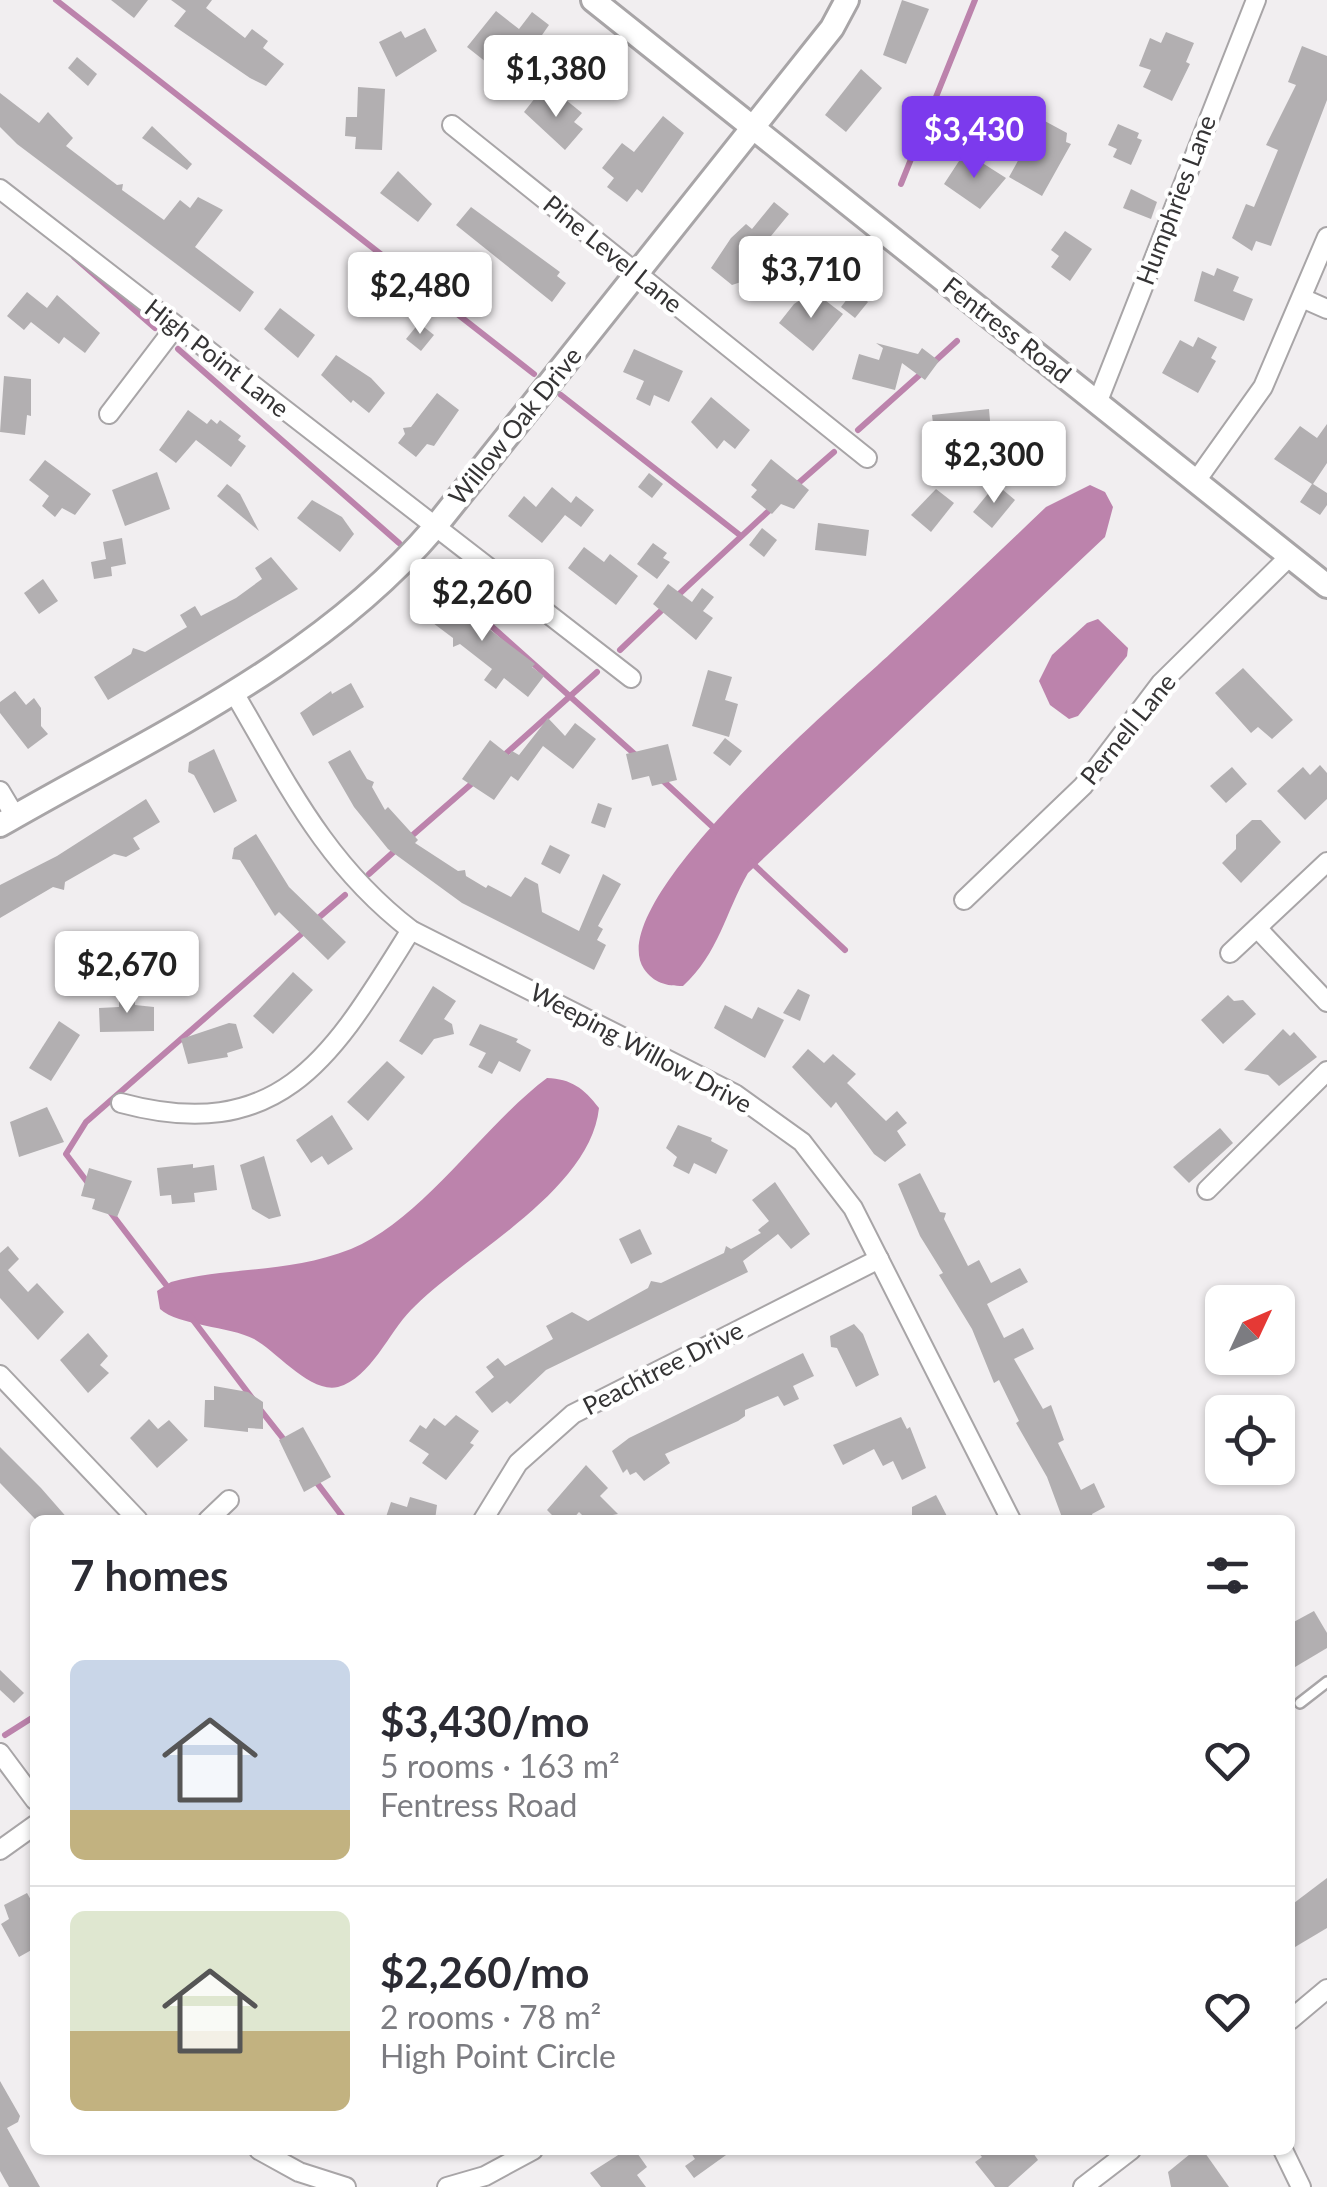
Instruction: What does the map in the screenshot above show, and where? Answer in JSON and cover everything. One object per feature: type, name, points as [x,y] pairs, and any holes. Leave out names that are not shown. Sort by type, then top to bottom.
[{"type":"street","name":"Fentress Road","points":[[593,0],[1327,586]]},
{"type":"street","name":"Willow Oak Drive","points":[[8,820],[232,691],[343,620],[403,565],[832,28],[846,0]]},
{"type":"street","name":"Humphries Lane","points":[[1098,402],[1256,0]]},
{"type":"street","name":"Pine Level Lane","points":[[452,125],[868,458]]},
{"type":"street","name":"High Point Lane","points":[[0,190],[631,678]]},
{"type":"street","points":[[1196,481],[1264,388],[1327,237]]},
{"type":"street","points":[[1302,298],[1327,309]]},
{"type":"street","points":[[109,414],[176,326]]},
{"type":"street","name":"Pernell Lane","points":[[964,900],[1083,786],[1161,683],[1290,556]]},
{"type":"street","name":"Weeping Willow Drive","points":[[232,691],[322,843],[366,893],[411,930],[772,1117],[826,1168],[853,1208],[1008,1515]]},
{"type":"street","points":[[0,791],[8,820]]},
{"type":"street","points":[[1230,953],[1327,862]]},
{"type":"street","points":[[1256,928],[1327,1002]]},
{"type":"street","points":[[121,1104],[187,1117],[253,1104],[293,1084],[337,1044],[411,930]]},
{"type":"street","points":[[1207,1190],[1327,1071]]},
{"type":"street","name":"Peachtree Drive","points":[[486,1515],[518,1463],[573,1414],[879,1259]]},
{"type":"street","points":[[0,1375],[133,1515]]},
{"type":"street","points":[[213,1515],[229,1500]]},
{"type":"street","points":[[0,1753],[30,1793]]},
{"type":"street","points":[[0,1850],[30,1829]]},
{"type":"street","points":[[1295,2016],[1327,1990]]},
{"type":"street","points":[[268,2155],[318,2183],[346,2187]]},
{"type":"street","points":[[448,2187],[485,2176],[525,2155]]},
{"type":"street","points":[[1083,2187],[1125,2155]]},
{"type":"street","points":[[1286,2155],[1302,2187]]},
{"type":"lane","points":[[1300,1703],[1327,1682]]},
{"type":"shaded area","points":[[1090,485],[1105,492],[1113,507],[1105,537],[748,873],[705,960],[683,986],[652,978],[644,969],[640,938],[657,898],[733,803],[1046,507]]},
{"type":"shaded area","points":[[1098,619],[1128,648],[1127,656],[1078,716],[1069,719],[1050,705],[1039,681],[1052,655],[1087,623]]},
{"type":"shaded area","points":[[547,1078],[576,1086],[599,1108],[591,1138],[573,1167],[522,1220],[411,1310],[370,1364],[350,1382],[338,1387],[317,1384],[254,1339],[179,1319],[160,1309],[157,1291],[171,1282],[328,1257],[377,1236],[427,1195]]},
{"type":"building","points":[[111,0],[148,0],[134,18]]},
{"type":"building","points":[[171,0],[212,0],[206,8],[245,38],[252,29],[268,41],[263,48],[284,64],[266,86],[250,78],[174,26],[186,11]]},
{"type":"building","points":[[902,0],[929,9],[906,64],[883,55]]},
{"type":"building","points":[[496,11],[519,29],[532,12],[549,25],[510,81],[467,47]]},
{"type":"building","points":[[425,28],[437,51],[396,77],[379,42],[401,31],[405,38]]},
{"type":"building","points":[[1166,32],[1194,43],[1186,62],[1190,64],[1172,101],[1143,87],[1151,70],[1139,66],[1150,38],[1161,43]]},
{"type":"building","points":[[1302,46],[1327,56],[1327,100],[1271,246],[1256,241],[1252,251],[1232,238],[1246,204],[1254,207],[1278,150],[1266,145],[1296,85],[1288,82]]},
{"type":"building","points":[[77,57],[97,74],[88,86],[68,68]]},
{"type":"building","points":[[861,69],[882,88],[846,132],[825,115]]},
{"type":"building","points":[[358,87],[385,89],[382,150],[355,149],[356,137],[345,136],[346,117],[357,117]]},
{"type":"building","points":[[0,93],[39,123],[48,112],[73,138],[66,146],[117,185],[123,184],[122,190],[164,220],[180,200],[190,208],[198,197],[223,210],[195,247],[254,292],[240,312],[17,144],[0,127]]},
{"type":"building","points":[[539,93],[558,109],[566,100],[582,113],[574,122],[583,129],[565,150],[524,112]]},
{"type":"building","points":[[663,116],[684,133],[642,193],[637,189],[627,202],[607,187],[614,178],[602,168],[622,143],[634,152]]},
{"type":"building","points":[[1041,119],[1067,133],[1066,142],[1071,144],[1042,196],[1009,177]]},
{"type":"building","points":[[1118,124],[1139,133],[1137,138],[1142,140],[1131,165],[1113,157],[1117,149],[1108,145]]},
{"type":"building","points":[[152,126],[192,164],[187,170],[142,138]]},
{"type":"building","points":[[973,157],[1006,178],[980,209],[944,184],[961,158],[969,163]]},
{"type":"building","points":[[398,171],[432,204],[418,222],[380,193]]},
{"type":"building","points":[[1131,189],[1157,202],[1151,219],[1123,208]]},
{"type":"building","points":[[774,202],[789,214],[739,275],[741,282],[732,285],[711,268],[731,238],[746,224],[752,229]]},
{"type":"building","points":[[471,207],[560,272],[557,276],[566,283],[552,302],[456,225]]},
{"type":"building","points":[[1065,231],[1092,249],[1070,281],[1051,267],[1059,256],[1051,250]]},
{"type":"building","points":[[1217,268],[1239,277],[1233,291],[1253,299],[1244,321],[1194,301],[1202,271],[1214,276]]},
{"type":"building","points":[[854,290],[868,302],[855,318],[841,307]]},
{"type":"building","points":[[27,292],[47,308],[57,295],[100,333],[85,353],[64,337],[59,344],[31,322],[24,330],[7,316]]},
{"type":"building","points":[[817,294],[843,314],[813,351],[779,323],[794,304],[800,300],[807,307]]},
{"type":"building","points":[[280,308],[315,335],[298,358],[264,329]]},
{"type":"building","points":[[419,323],[434,335],[421,351],[406,339]]},
{"type":"building","points":[[1198,337],[1217,347],[1211,358],[1216,361],[1198,393],[1162,373],[1180,340],[1193,347]]},
{"type":"building","points":[[876,343],[918,354],[922,348],[939,361],[925,380],[902,363],[895,390],[852,379],[859,354],[879,360],[883,348]]},
{"type":"building","points":[[634,349],[683,371],[669,402],[654,395],[650,406],[636,399],[644,381],[623,372]]},
{"type":"building","points":[[336,355],[371,378],[385,393],[369,413],[353,400],[351,403],[321,375]]},
{"type":"building","points":[[4,376],[31,379],[31,416],[27,415],[25,435],[0,432]]},
{"type":"building","points":[[437,393],[459,410],[434,446],[427,444],[416,457],[398,443],[405,434],[403,428],[411,427]]},
{"type":"building","points":[[711,397],[750,430],[735,449],[724,440],[717,449],[691,422]]},
{"type":"building","points":[[989,409],[991,432],[969,440],[970,450],[943,453],[941,432],[934,432],[932,415]]},
{"type":"building","points":[[188,410],[207,424],[211,419],[217,424],[220,420],[241,436],[238,440],[246,446],[231,467],[196,440],[176,463],[159,450]]},
{"type":"building","points":[[1327,424],[1327,463],[1313,484],[1327,493],[1327,505],[1320,515],[1300,502],[1312,484],[1274,459],[1300,426],[1317,438]]},
{"type":"building","points":[[771,459],[809,490],[794,509],[781,504],[772,514],[751,497],[757,490],[751,485]]},
{"type":"building","points":[[45,460],[91,494],[75,515],[62,508],[55,517],[42,506],[49,496],[29,480]]},
{"type":"building","points":[[157,472],[170,509],[125,526],[112,490]]},
{"type":"building","points":[[649,473],[663,484],[652,498],[638,487]]},
{"type":"building","points":[[227,484],[240,494],[259,531],[217,496]]},
{"type":"building","points":[[996,484],[1015,500],[992,528],[973,512]]},
{"type":"building","points":[[552,487],[571,503],[576,496],[594,510],[581,527],[565,515],[542,543],[508,516],[524,496],[536,507]]},
{"type":"building","points":[[936,489],[954,503],[931,532],[911,515]]},
{"type":"building","points":[[312,500],[342,517],[354,534],[340,552],[297,518]]},
{"type":"building","points":[[818,523],[869,530],[866,556],[815,550]]},
{"type":"building","points":[[762,528],[777,540],[764,557],[749,545]]},
{"type":"building","points":[[122,538],[126,564],[111,567],[112,576],[94,579],[91,562],[106,559],[103,542]]},
{"type":"building","points":[[653,543],[667,553],[663,558],[670,562],[657,579],[637,564]]},
{"type":"building","points":[[584,547],[604,562],[610,554],[638,576],[616,605],[568,568]]},
{"type":"building","points":[[271,557],[298,589],[108,700],[94,677],[131,654],[133,648],[145,652],[187,627],[180,615],[195,606],[201,616],[236,598],[262,579],[255,568]]},
{"type":"building","points":[[43,579],[58,601],[39,614],[24,593]]},
{"type":"building","points":[[668,584],[692,602],[702,588],[714,597],[703,611],[713,618],[696,640],[653,604]]},
{"type":"building","points":[[435,588],[535,664],[532,667],[544,676],[528,697],[504,678],[496,689],[484,680],[492,669],[460,644],[453,647],[453,638],[417,611]]},
{"type":"building","points":[[1243,668],[1293,720],[1272,739],[1258,727],[1251,733],[1215,693]]},
{"type":"building","points":[[708,670],[732,677],[725,700],[738,704],[729,737],[692,726]]},
{"type":"building","points":[[351,683],[364,707],[313,736],[300,713],[331,691],[332,694]]},
{"type":"building","points":[[15,691],[26,705],[34,698],[41,708],[41,726],[48,734],[28,749],[0,713],[0,702]]},
{"type":"building","points":[[548,718],[565,736],[575,723],[596,739],[573,769],[543,746],[518,781],[511,776],[494,800],[462,779],[490,740],[509,755],[512,751],[519,755]]},
{"type":"building","points":[[725,738],[742,751],[730,766],[713,753]]},
{"type":"building","points":[[668,744],[677,780],[652,786],[649,776],[632,780],[626,754]]},
{"type":"building","points":[[214,749],[237,801],[214,813],[194,775],[188,772],[189,762]]},
{"type":"building","points":[[350,750],[367,779],[374,782],[372,787],[385,810],[388,807],[418,840],[415,843],[458,871],[465,870],[466,876],[486,888],[488,885],[511,897],[525,877],[538,884],[542,912],[579,931],[603,874],[621,884],[598,926],[603,929],[597,940],[606,945],[594,970],[462,903],[388,849],[354,807],[328,762]]},
{"type":"building","points":[[1320,765],[1327,773],[1327,799],[1305,820],[1277,791],[1303,767],[1310,775]]},
{"type":"building","points":[[1232,767],[1247,784],[1226,803],[1210,786]]},
{"type":"building","points":[[146,799],[160,822],[133,838],[140,849],[126,857],[114,854],[65,882],[64,890],[53,887],[0,918],[0,885],[57,856]]},
{"type":"building","points":[[598,803],[612,808],[605,828],[591,823]]},
{"type":"building","points":[[1252,820],[1261,820],[1281,842],[1241,883],[1222,863],[1236,849],[1236,835]]},
{"type":"building","points":[[256,834],[289,887],[346,942],[328,960],[279,912],[275,916],[240,860],[232,859],[234,848]]},
{"type":"building","points":[[550,845],[570,855],[560,874],[541,864]]},
{"type":"building","points":[[293,972],[313,990],[273,1034],[253,1016]]},
{"type":"building","points":[[433,986],[456,1001],[444,1019],[452,1024],[454,1034],[434,1039],[422,1055],[399,1041]]},
{"type":"building","points":[[798,989],[810,995],[800,1021],[783,1013]]},
{"type":"building","points":[[135,991],[135,1005],[154,1007],[154,1031],[100,1032],[99,1008],[119,1007],[119,992]]},
{"type":"building","points":[[1228,995],[1234,1001],[1243,1000],[1256,1014],[1223,1044],[1201,1020]]},
{"type":"building","points":[[725,1005],[752,1019],[758,1007],[784,1020],[765,1058],[714,1028]]},
{"type":"building","points":[[59,1021],[80,1035],[51,1081],[29,1068]]},
{"type":"building","points":[[236,1024],[243,1048],[227,1053],[228,1057],[188,1064],[181,1039]]},
{"type":"building","points":[[480,1024],[518,1039],[516,1042],[531,1050],[520,1072],[499,1061],[492,1074],[478,1067],[486,1053],[469,1045]]},
{"type":"building","points":[[1283,1029],[1290,1036],[1294,1032],[1317,1057],[1279,1086],[1268,1075],[1244,1070]]},
{"type":"building","points":[[808,1049],[824,1063],[833,1054],[856,1074],[847,1083],[886,1121],[897,1111],[907,1123],[897,1131],[906,1145],[885,1162],[874,1154],[836,1102],[831,1108],[792,1067]]},
{"type":"building","points":[[387,1061],[405,1077],[368,1121],[347,1102]]},
{"type":"building","points":[[47,1107],[64,1142],[19,1157],[10,1122]]},
{"type":"building","points":[[332,1115],[353,1149],[328,1165],[322,1156],[311,1163],[296,1140]]},
{"type":"building","points":[[678,1125],[712,1138],[728,1150],[716,1174],[694,1163],[689,1174],[673,1166],[677,1157],[666,1148]]},
{"type":"building","points":[[1220,1128],[1233,1143],[1189,1183],[1173,1167]]},
{"type":"building","points":[[264,1156],[281,1216],[269,1219],[252,1209],[240,1165]]},
{"type":"building","points":[[193,1164],[193,1168],[214,1165],[217,1190],[194,1193],[195,1202],[172,1204],[171,1195],[160,1196],[157,1168]]},
{"type":"building","points":[[89,1168],[132,1181],[117,1217],[92,1209],[95,1199],[81,1196]]},
{"type":"building","points":[[920,1173],[940,1212],[946,1213],[944,1219],[968,1266],[979,1260],[991,1283],[1020,1268],[1028,1282],[987,1304],[1004,1338],[1023,1328],[1034,1349],[1014,1359],[1043,1409],[1051,1405],[1064,1440],[1058,1443],[1081,1490],[1094,1483],[1105,1507],[1092,1515],[1061,1515],[1047,1477],[1016,1423],[1019,1421],[999,1380],[994,1383],[972,1329],[939,1275],[943,1273],[920,1236],[898,1184]]},
{"type":"building","points":[[775,1182],[810,1234],[791,1249],[778,1234],[743,1261],[748,1272],[546,1370],[510,1404],[507,1401],[492,1413],[475,1392],[494,1377],[486,1367],[498,1358],[505,1366],[553,1339],[546,1326],[572,1312],[588,1321],[648,1288],[651,1281],[661,1283],[724,1253],[726,1246],[731,1249],[761,1233],[758,1230],[769,1221],[752,1200]]},
{"type":"building","points":[[640,1229],[652,1254],[631,1264],[619,1239]]},
{"type":"building","points":[[8,1246],[19,1259],[8,1270],[28,1292],[37,1283],[64,1312],[38,1340],[0,1298],[0,1253]]},
{"type":"building","points":[[854,1324],[863,1334],[879,1375],[856,1387],[837,1348],[831,1347],[830,1336]]},
{"type":"building","points":[[88,1333],[108,1356],[100,1365],[109,1373],[88,1393],[60,1360]]},
{"type":"building","points":[[803,1353],[814,1376],[793,1386],[799,1399],[784,1406],[778,1396],[745,1410],[745,1416],[738,1421],[665,1454],[670,1463],[644,1481],[636,1472],[630,1475],[627,1469],[623,1473],[612,1451],[629,1438]]},
{"type":"building","points":[[214,1386],[248,1392],[263,1402],[263,1429],[248,1428],[248,1432],[204,1427],[205,1400],[214,1400]]},
{"type":"building","points":[[456,1415],[479,1431],[470,1443],[474,1445],[446,1480],[422,1463],[429,1454],[409,1441],[420,1425],[426,1429],[434,1418],[445,1426]]},
{"type":"building","points":[[901,1417],[907,1429],[910,1427],[926,1468],[902,1480],[893,1461],[883,1466],[874,1449],[843,1465],[833,1445]]},
{"type":"building","points":[[149,1419],[158,1429],[169,1420],[188,1440],[157,1468],[130,1438]]},
{"type":"building","points":[[303,1427],[331,1477],[304,1492],[279,1440]]},
{"type":"building","points":[[0,1447],[65,1515],[31,1515],[0,1483]]},
{"type":"building","points":[[586,1465],[608,1488],[600,1496],[618,1514],[552,1515],[547,1510]]},
{"type":"building","points":[[936,1495],[946,1515],[912,1515],[912,1507]]},
{"type":"building","points":[[410,1497],[437,1505],[436,1515],[387,1515],[391,1502],[407,1507]]},
{"type":"building","points":[[1314,1611],[1327,1633],[1327,1648],[1295,1667],[1295,1621]]},
{"type":"building","points":[[0,1670],[24,1693],[14,1703],[0,1690]]},
{"type":"building","points":[[1327,1878],[1327,1928],[1295,1947],[1295,1902]]},
{"type":"building","points":[[27,1893],[30,1898],[30,1951],[19,1957],[1,1924],[9,1919],[4,1905]]},
{"type":"building","points":[[0,2081],[20,2116],[18,2122],[7,2128],[40,2187],[9,2187],[0,2171]]},
{"type":"building","points":[[618,2155],[639,2155],[647,2167],[637,2175],[646,2187],[601,2187],[590,2173]]},
{"type":"building","points":[[692,2155],[726,2155],[694,2178],[685,2166],[695,2159]]},
{"type":"building","points":[[1034,2155],[1038,2160],[1008,2187],[995,2187],[975,2162],[982,2157]]},
{"type":"building","points":[[1189,2155],[1207,2155],[1229,2187],[1171,2187],[1168,2172]]},
{"type":"waterway","points":[[56,0],[534,374]]},
{"type":"waterway","points":[[901,184],[975,0]]},
{"type":"waterway","points":[[74,257],[155,328]]},
{"type":"waterway","points":[[933,363],[957,341]]},
{"type":"waterway","points":[[178,349],[399,543]]},
{"type":"waterway","points":[[858,430],[924,371]]},
{"type":"waterway","points":[[561,395],[741,536]]},
{"type":"waterway","points":[[794,487],[834,452]]},
{"type":"waterway","points":[[677,596],[774,506]]},
{"type":"waterway","points":[[424,566],[639,758]]},
{"type":"waterway","points":[[620,650],[664,608]]},
{"type":"waterway","points":[[501,758],[597,672]]},
{"type":"waterway","points":[[659,777],[716,830]]},
{"type":"waterway","points":[[407,840],[477,779]]},
{"type":"waterway","points":[[369,874],[398,848]]},
{"type":"waterway","points":[[751,862],[845,950]]},
{"type":"waterway","points":[[316,920],[345,895]]},
{"type":"waterway","points":[[88,1183],[66,1154],[86,1122],[307,929]]},
{"type":"waterway","points":[[111,1213],[170,1290]]},
{"type":"waterway","points":[[190,1316],[252,1398]]},
{"type":"waterway","points":[[259,1408],[285,1441]]},
{"type":"waterway","points":[[314,1479],[341,1515]]},
{"type":"waterway","points":[[5,1735],[30,1719]]}]
